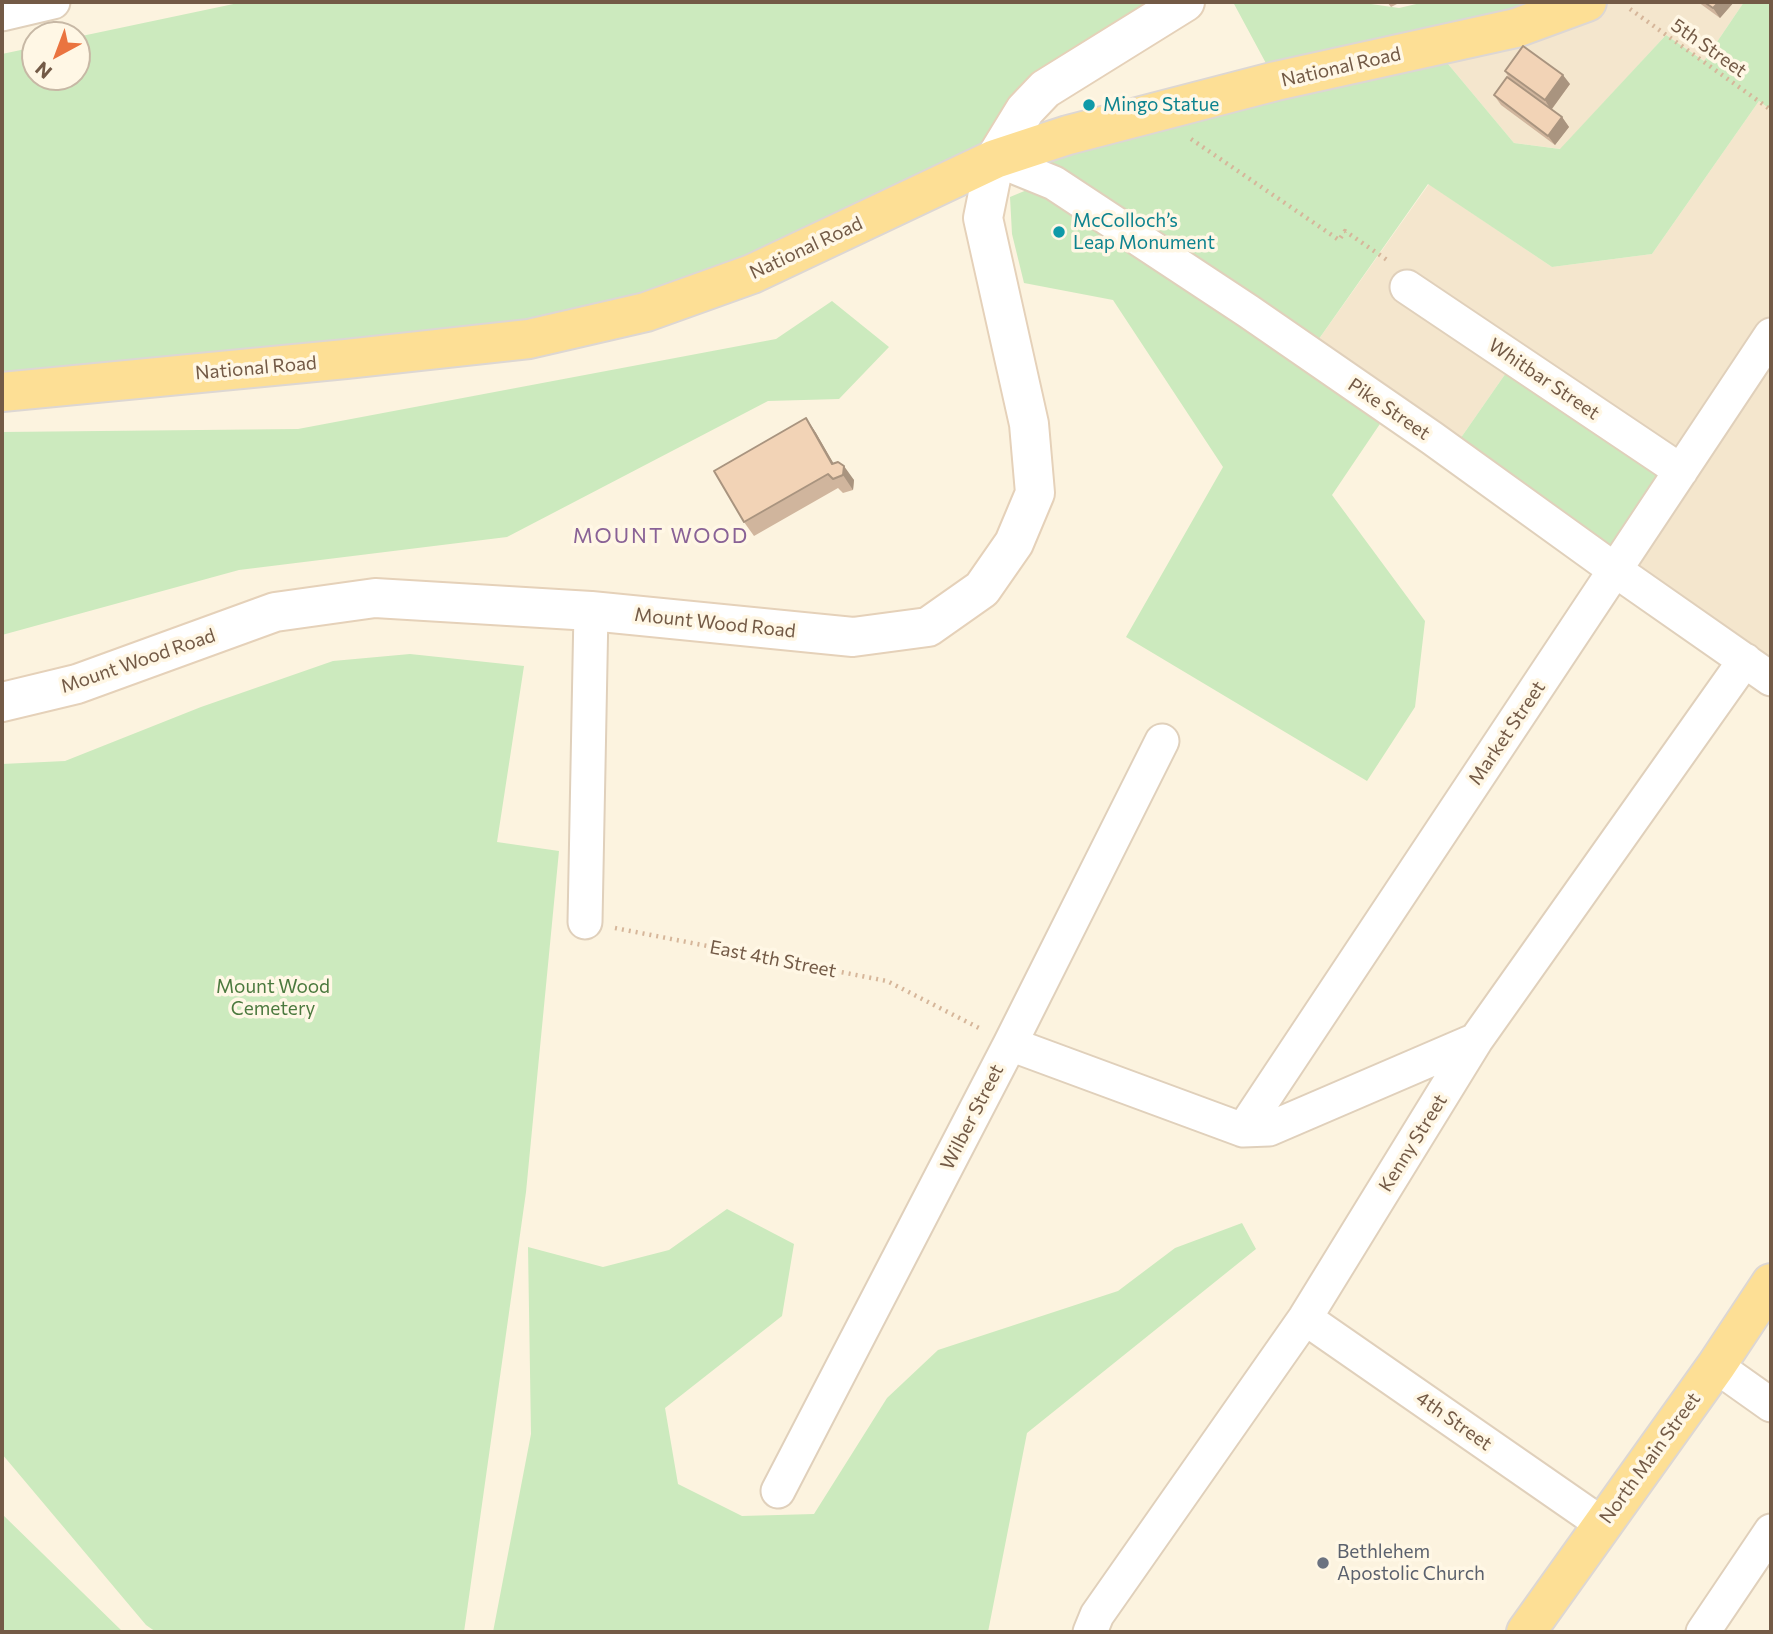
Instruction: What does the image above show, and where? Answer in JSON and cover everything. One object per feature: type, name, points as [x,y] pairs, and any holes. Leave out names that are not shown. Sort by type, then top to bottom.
[{"type":"main road","name":"National Road","points":[[2,392],[530,339],[646,312],[752,274],[995,159],[1068,135],[1276,81],[1516,28],[1587,2]]},
{"type":"main road","name":"North Main Street","points":[[1526,1632],[1716,1366],[1771,1283]]},
{"type":"street","points":[[2,14],[53,2]]},
{"type":"street","name":"Mount Wood Road","points":[[2,702],[77,684],[275,612],[375,598],[591,611],[853,637],[928,627],[982,589],[1014,543],[1035,493],[1029,424],[983,218],[995,159],[1025,110],[1045,89],[1185,2]]},
{"type":"street","name":"Pike Street","points":[[995,159],[1054,183],[1248,312],[1442,445],[1758,670]]},
{"type":"street","name":"Whitbar Street","points":[[1404,278],[1681,471]]},
{"type":"street","name":"Market Street","points":[[1243,1130],[1771,335]]},
{"type":"street","points":[[584,922],[591,611]]},
{"type":"street","name":"Kenny Street","points":[[1090,1632],[1097,1615],[1305,1318],[1476,1040],[1758,670]]},
{"type":"street","name":"Wilber Street","points":[[778,1491],[1010,1044],[1162,741]]},
{"type":"street","points":[[1010,1044],[1243,1130],[1269,1129],[1476,1040]]},
{"type":"street","name":"4th Street","points":[[1305,1318],[1602,1524]]},
{"type":"street","points":[[1716,1366],[1771,1405]]},
{"type":"street","points":[[1703,1632],[1771,1531]]},
{"type":"path","name":"5th Street","points":[[1630,9],[1771,110]]},
{"type":"path","points":[[1191,139],[1339,240],[1345,232],[1404,278]]},
{"type":"path","name":"East 4th Street","points":[[584,922],[887,981],[1010,1044]]},
{"type":"shaded area","points":[[1587,2],[1744,2],[1704,61],[1666,35],[1561,149],[1514,143],[1433,46]]},
{"type":"shaded area","points":[[1759,101],[1771,110],[1771,679],[1615,570],[1515,360],[1451,452],[1309,353],[1429,184],[1552,267],[1652,254]]},
{"type":"green space","points":[[243,2],[1185,2],[1045,89],[996,158],[1275,80],[1233,2],[1357,2],[1399,8],[1425,2],[1587,2],[1433,46],[1514,143],[1560,149],[1666,35],[1704,61],[1744,2],[1771,2],[1771,110],[1759,101],[1652,254],[1552,267],[1428,184],[1309,353],[1390,409],[1332,495],[1425,621],[1415,707],[1367,781],[1126,637],[1223,467],[1113,300],[1024,283],[1012,234],[1010,197],[1034,187],[995,159],[646,312],[2,392],[2,54],[21,50],[21,91],[91,91],[91,34]]},
{"type":"green space","points":[[832,301],[889,347],[839,399],[768,401],[507,537],[239,570],[2,635],[2,432],[298,429],[776,339]]},
{"type":"green space","points":[[1515,360],[1681,471],[1615,570],[1451,452]]},
{"type":"green space","name":"Mount Wood Cemetery","points":[[410,654],[524,666],[497,842],[559,851],[526,1192],[464,1632],[156,1632],[146,1625],[2,1454],[2,764],[65,761],[201,707],[333,661]]},
{"type":"green space","points":[[727,1209],[794,1244],[782,1316],[665,1408],[678,1484],[742,1516],[814,1514],[887,1398],[938,1350],[1118,1291],[1175,1248],[1242,1223],[1256,1249],[1027,1433],[988,1632],[493,1632],[531,1434],[528,1247],[603,1267],[669,1250]]},
{"type":"green space","points":[[2,1514],[123,1632],[2,1632]]},
{"type":"building","points":[[1704,2],[1719,2],[1713,8]]},
{"type":"building","points":[[1523,46],[1563,75],[1545,100],[1505,71]]},
{"type":"building","points":[[1507,77],[1562,117],[1548,136],[1494,95]]},
{"type":"building","points":[[806,418],[832,464],[838,462],[844,466],[843,475],[833,479],[828,474],[744,522],[714,471]]},
{"type":"place","name":"Mingo Statue","points":[[1089,105]]},
{"type":"place","name":"McColloch’s Leap Monument","points":[[1059,232]]},
{"type":"place","name":"Bethlehem Apostolic Church","points":[[1323,1563]]},
{"type":"district","name":"MOUNT WOOD","points":[[661,536]]}]
